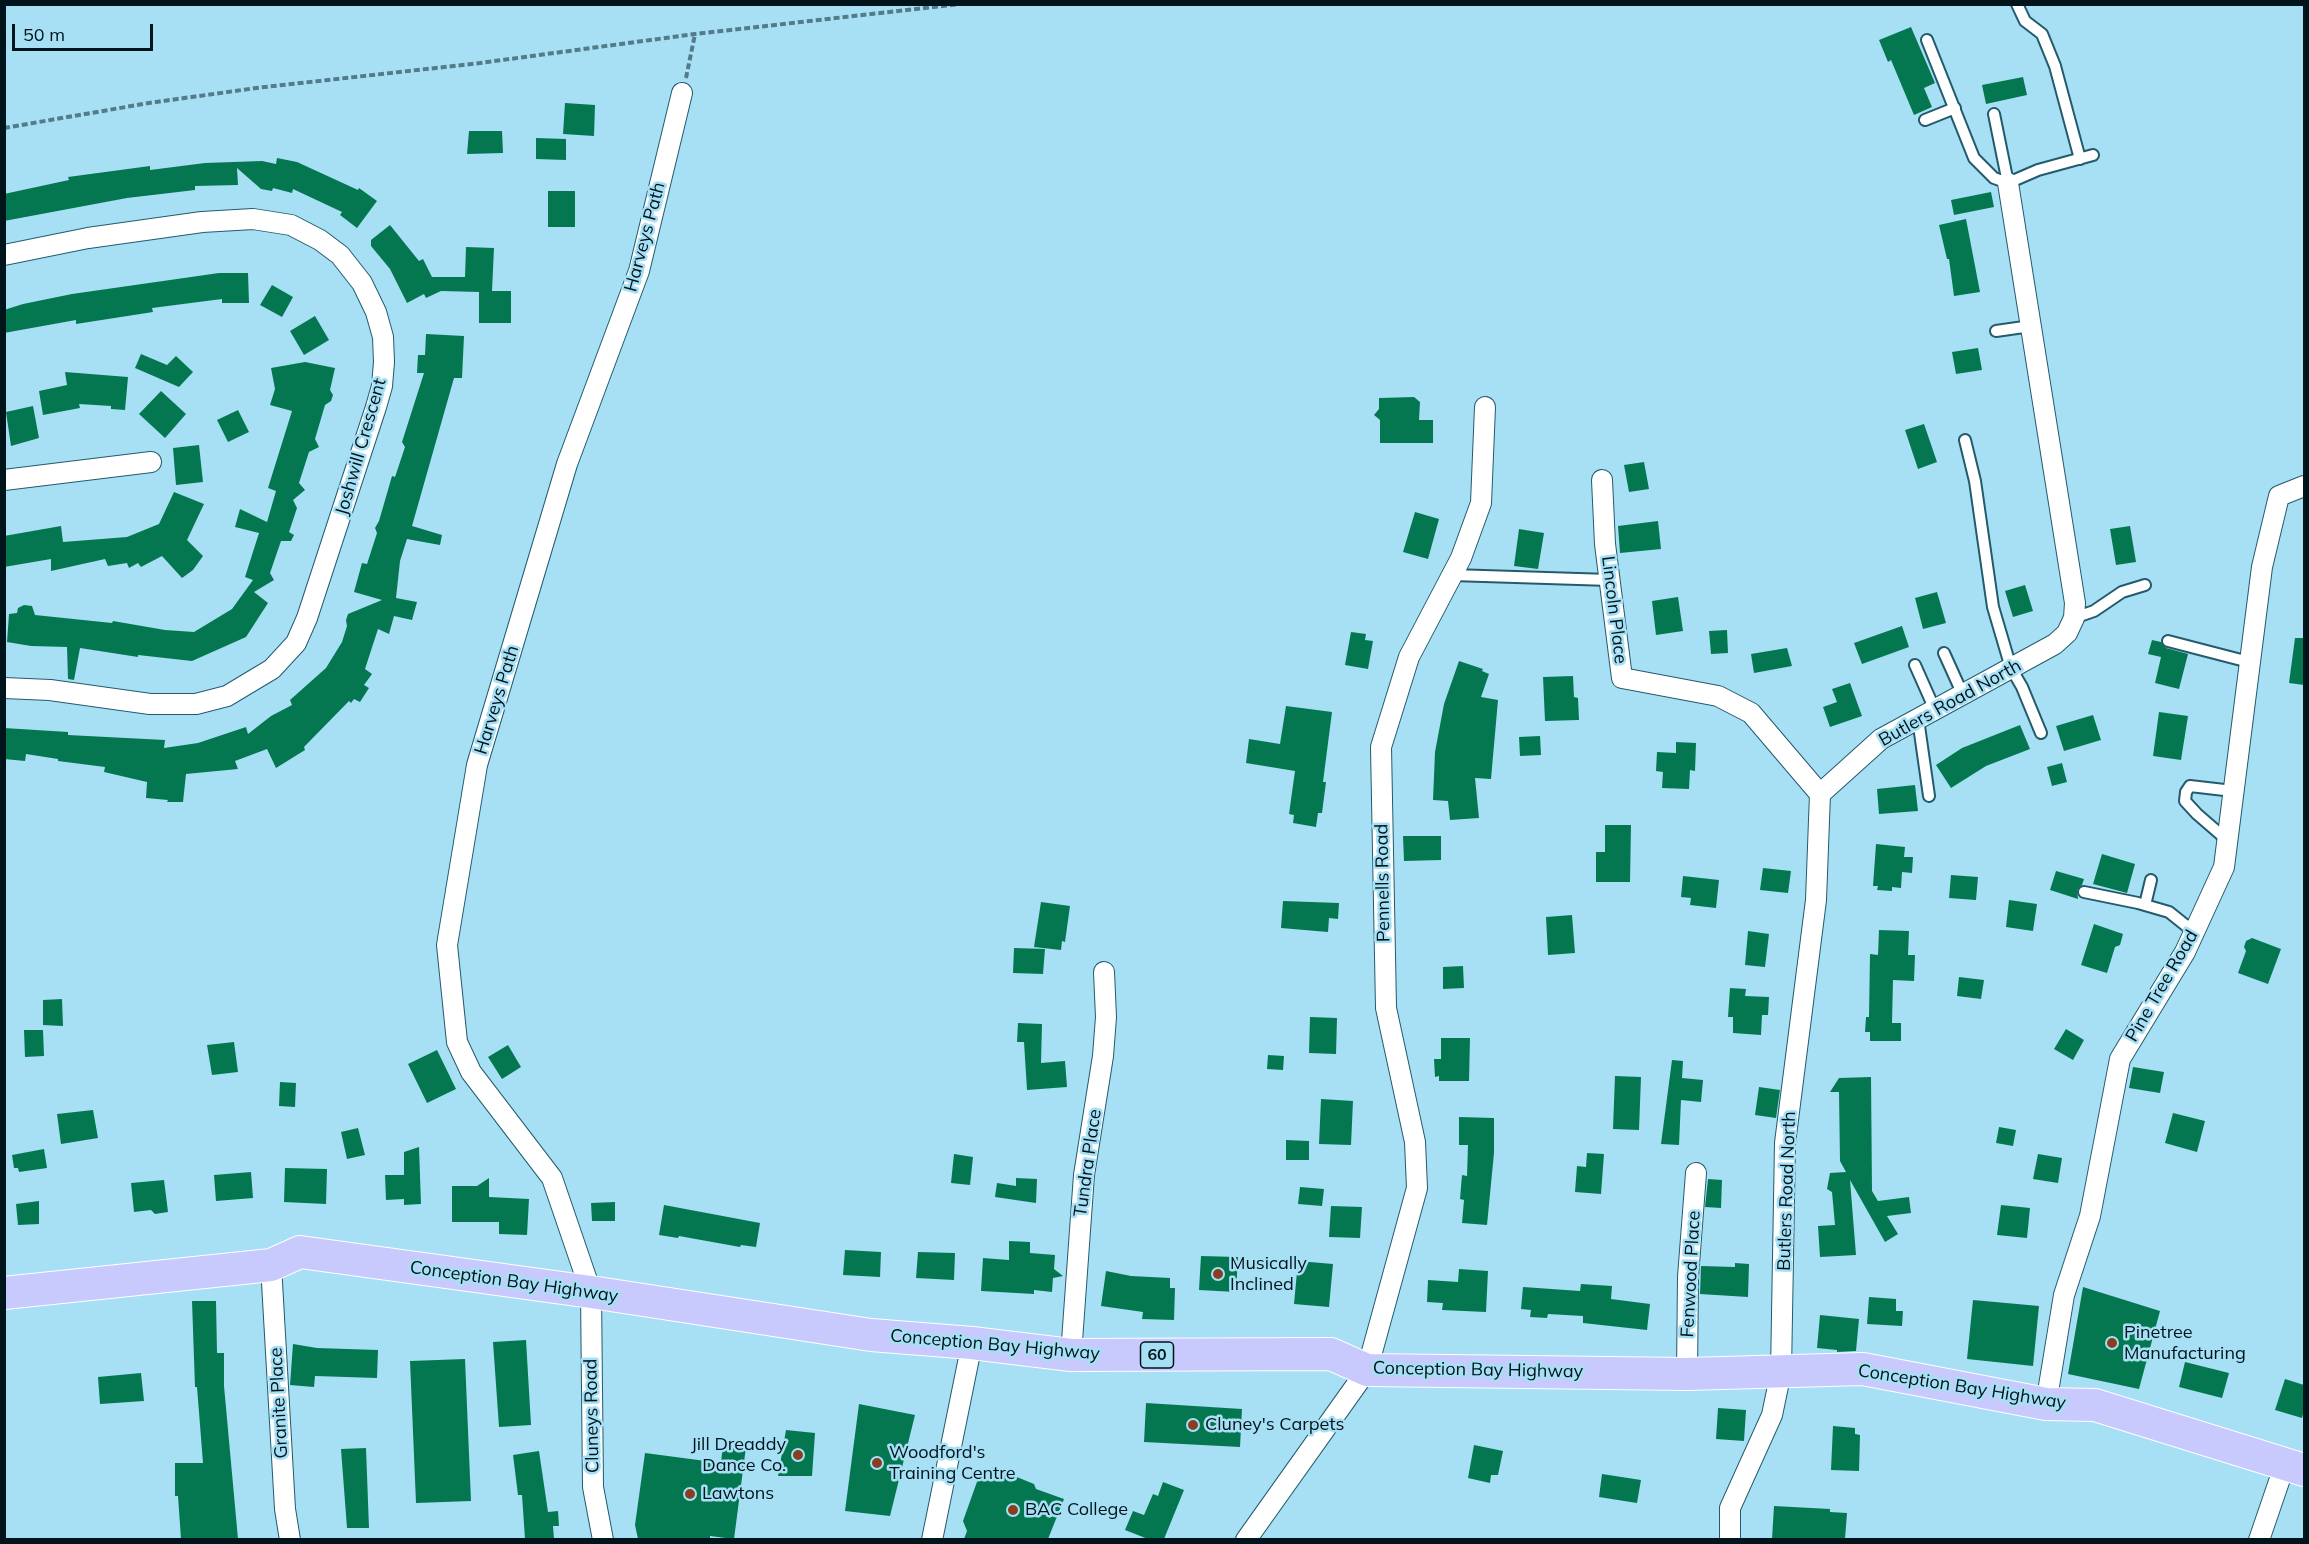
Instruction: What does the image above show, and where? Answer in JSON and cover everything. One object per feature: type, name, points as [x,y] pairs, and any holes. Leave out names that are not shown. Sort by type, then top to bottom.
[{"type":"main road","name":"Conception Bay Highway","points":[[4,1293],[271,1265],[300,1252],[591,1292],[871,1335],[972,1343],[1071,1355],[1330,1354],[1367,1370],[1687,1374],[1863,1369],[2046,1404],[2096,1406],[2295,1467]]},
{"type":"street","name":"Harveys Path","points":[[591,1292],[552,1178],[471,1072],[457,1042],[447,945],[477,765],[567,464],[639,271],[682,93]]},
{"type":"street","points":[[2008,183],[2074,595],[2074,618]]},
{"type":"street","name":"Joshwill Crescent","points":[[4,255],[88,238],[202,222],[253,219],[291,225],[320,240],[340,255],[362,283],[376,312],[383,337],[384,362],[382,386],[376,407],[308,618],[296,643],[272,669],[227,696],[196,704],[150,704],[50,690],[4,688]]},
{"type":"street","name":"Pennells Road","points":[[1367,1370],[1417,1188],[1415,1142],[1386,1008],[1381,747],[1409,657],[1461,558],[1481,503],[1485,407]]},
{"type":"street","points":[[4,480],[151,462]]},
{"type":"street","name":"Lincoln Place","points":[[1602,480],[1603,518],[1622,678],[1718,696],[1751,713],[1820,794]]},
{"type":"street","name":"Pine Tree Road","points":[[2046,1404],[2064,1295],[2090,1216],[2120,1059],[2186,952],[2224,867],[2262,567],[2279,496],[2304,486]]},
{"type":"street","name":"Butlers Road North","points":[[1730,1539],[1730,1508],[1772,1415],[1781,1372],[1785,1143],[1816,900],[1820,794],[1881,739],[2055,644],[2067,633],[2074,618]]},
{"type":"street","name":"Tundra Place","points":[[1071,1355],[1084,1174],[1103,1056],[1106,1017],[1104,972]]},
{"type":"street","name":"Fenwood Place","points":[[1687,1374],[1688,1277],[1696,1173]]},
{"type":"street","name":"Granite Place","points":[[271,1265],[285,1509],[290,1539]]},
{"type":"street","name":"Cluneys Road","points":[[591,1292],[593,1487],[603,1539]]},
{"type":"street","points":[[932,1539],[972,1343]]},
{"type":"street","points":[[1246,1539],[1367,1370]]},
{"type":"street","points":[[2259,1539],[2295,1467]]},
{"type":"lane","points":[[2017,4],[2025,21],[2042,34],[2055,66],[2080,159]]},
{"type":"lane","points":[[1927,40],[1974,158],[1994,178],[2008,183],[2038,170],[2093,155]]},
{"type":"lane","points":[[1925,120],[1954,108]]},
{"type":"lane","points":[[1994,114],[2008,183]]},
{"type":"lane","points":[[1996,331],[2031,326]]},
{"type":"lane","points":[[1965,440],[1975,481],[1993,607],[2012,668],[2041,733]]},
{"type":"lane","points":[[1452,575],[1610,580]]},
{"type":"lane","points":[[2074,618],[2094,611],[2122,592],[2145,585]]},
{"type":"lane","points":[[2168,641],[2249,663]]},
{"type":"lane","points":[[1944,653],[1963,695]]},
{"type":"lane","points":[[1915,665],[1926,715],[1929,796]]},
{"type":"lane","points":[[2227,840],[2196,814],[2185,801],[2186,792],[2190,786],[2233,791]]},
{"type":"lane","points":[[2145,905],[2151,880]]},
{"type":"lane","points":[[2084,892],[2169,912],[2194,932]]},
{"type":"path","points":[[4,128],[149,103],[256,88],[480,63],[695,33],[960,4]]},
{"type":"path","points":[[682,93],[695,33]]},
{"type":"building","points":[[1911,27],[1935,83],[1924,88],[1932,107],[1914,115],[1891,60],[1888,62],[1879,40]]},
{"type":"building","points":[[2023,77],[2027,95],[1986,104],[1982,85]]},
{"type":"building","points":[[565,103],[595,105],[594,136],[563,134]]},
{"type":"building","points":[[469,131],[502,131],[503,153],[467,154]]},
{"type":"building","points":[[536,138],[566,139],[566,160],[536,159]]},
{"type":"building","points":[[277,158],[297,162],[358,190],[359,188],[377,201],[357,228],[340,215],[342,212],[293,189],[292,193],[273,188],[272,191],[261,189],[237,168],[238,185],[195,186],[195,190],[127,198],[4,221],[4,194],[69,180],[68,177],[150,166],[150,170],[205,163],[262,161],[276,164]]},
{"type":"building","points":[[548,191],[575,191],[575,227],[548,227]]},
{"type":"building","points":[[1991,192],[1994,207],[1954,215],[1951,200]]},
{"type":"building","points":[[1966,219],[1980,292],[1954,296],[1949,259],[1947,259],[1939,225]]},
{"type":"building","points":[[390,225],[419,261],[423,259],[432,277],[465,277],[466,247],[494,248],[492,291],[511,291],[511,323],[479,323],[479,292],[441,291],[426,298],[424,294],[407,303],[390,269],[371,246],[371,240]]},
{"type":"building","points":[[219,273],[248,273],[249,303],[222,303],[222,299],[152,308],[153,312],[76,324],[76,320],[4,333],[4,310],[23,304],[72,294]]},
{"type":"building","points":[[272,285],[293,297],[282,317],[260,305]]},
{"type":"building","points":[[315,316],[329,340],[304,355],[290,331]]},
{"type":"building","points":[[426,334],[464,336],[462,378],[454,378],[412,526],[442,535],[440,545],[407,539],[400,561],[396,598],[417,602],[412,620],[394,616],[389,634],[378,629],[365,669],[372,674],[364,685],[369,688],[360,702],[354,699],[351,703],[349,701],[304,747],[305,750],[276,768],[267,749],[235,761],[238,769],[186,774],[183,802],[146,798],[147,782],[104,772],[105,767],[26,754],[25,761],[4,759],[4,728],[68,732],[68,735],[165,740],[164,748],[198,743],[246,727],[248,734],[271,716],[292,705],[290,700],[326,668],[342,642],[348,614],[382,600],[354,592],[362,563],[367,564],[377,533],[375,528],[392,476],[395,477],[405,447],[402,442],[424,373],[417,373],[418,355],[425,355]]},
{"type":"building","points":[[1978,348],[1982,370],[1956,374],[1952,352]]},
{"type":"building","points":[[141,354],[167,365],[176,356],[193,372],[179,387],[135,368]]},
{"type":"building","points":[[305,362],[335,368],[330,390],[333,395],[331,401],[325,405],[315,439],[319,447],[309,452],[299,483],[305,490],[293,500],[297,508],[289,532],[294,535],[291,541],[281,541],[270,573],[274,580],[254,592],[268,603],[246,637],[192,661],[138,655],[138,657],[80,648],[74,680],[68,679],[67,647],[31,646],[7,642],[9,614],[17,613],[18,608],[24,605],[32,606],[35,615],[112,623],[113,621],[165,630],[194,632],[232,609],[253,580],[245,577],[259,533],[235,527],[240,509],[267,522],[276,491],[268,488],[292,411],[270,405],[275,389],[271,368]]},
{"type":"building","points":[[65,372],[128,377],[125,410],[111,409],[111,406],[79,404],[80,408],[43,415],[39,391],[67,385]]},
{"type":"building","points":[[161,391],[186,414],[165,438],[139,414]]},
{"type":"building","points":[[1414,397],[1420,402],[1419,420],[1433,420],[1433,443],[1380,443],[1380,420],[1374,415],[1379,409],[1379,398]]},
{"type":"building","points":[[33,406],[39,438],[11,446],[6,412]]},
{"type":"building","points":[[238,410],[249,432],[228,442],[217,420]]},
{"type":"building","points":[[1924,424],[1937,462],[1918,469],[1905,430]]},
{"type":"building","points":[[199,445],[203,482],[176,485],[173,448]]},
{"type":"building","points":[[1644,462],[1649,489],[1629,492],[1624,465]]},
{"type":"building","points":[[174,492],[204,504],[187,540],[203,556],[193,570],[182,578],[162,556],[141,567],[138,563],[129,568],[127,563],[108,566],[105,559],[51,571],[51,559],[4,567],[4,536],[61,526],[63,542],[127,537],[159,524]]},
{"type":"building","points":[[1415,512],[1439,519],[1428,559],[1403,552]]},
{"type":"building","points":[[1658,521],[1661,549],[1620,553],[1618,526]]},
{"type":"building","points":[[2130,526],[2136,562],[2116,565],[2110,529]]},
{"type":"building","points":[[1519,529],[1544,533],[1538,569],[1514,566]]},
{"type":"building","points":[[2025,585],[2033,611],[2013,617],[2005,591]]},
{"type":"building","points":[[1937,592],[1946,623],[1923,629],[1915,598]]},
{"type":"building","points":[[1678,597],[1683,631],[1656,635],[1652,601]]},
{"type":"building","points":[[1902,626],[1909,647],[1862,664],[1854,643]]},
{"type":"building","points":[[1727,630],[1728,653],[1711,654],[1709,631]]},
{"type":"building","points":[[1351,632],[1366,634],[1365,640],[1373,641],[1368,669],[1345,665]]},
{"type":"building","points":[[2295,638],[2304,638],[2304,685],[2289,683]]},
{"type":"building","points":[[2152,640],[2161,642],[2166,648],[2188,654],[2179,689],[2155,683],[2161,657],[2148,654]]},
{"type":"building","points":[[1787,648],[1792,666],[1754,673],[1751,654]]},
{"type":"building","points":[[1459,661],[1483,669],[1482,671],[1489,674],[1481,697],[1498,700],[1491,779],[1475,778],[1479,818],[1450,820],[1448,801],[1433,800],[1435,752],[1444,704]]},
{"type":"building","points":[[1573,676],[1574,697],[1578,698],[1579,720],[1545,721],[1543,677]]},
{"type":"building","points":[[1850,683],[1862,716],[1830,727],[1823,707],[1837,702],[1832,689]]},
{"type":"building","points":[[1286,706],[1332,712],[1323,782],[1326,782],[1322,813],[1318,813],[1316,827],[1293,823],[1294,815],[1289,814],[1295,771],[1246,763],[1249,739],[1280,744]]},
{"type":"building","points":[[2159,712],[2188,716],[2181,760],[2153,756]]},
{"type":"building","points":[[2093,715],[2101,740],[2064,751],[2056,726]]},
{"type":"building","points":[[2020,725],[2030,749],[1986,766],[1951,788],[1936,765],[1962,748]]},
{"type":"building","points":[[1540,736],[1541,755],[1520,756],[1519,737]]},
{"type":"building","points":[[1676,742],[1696,743],[1695,771],[1690,770],[1689,789],[1662,788],[1663,772],[1656,771],[1657,752],[1676,753]]},
{"type":"building","points":[[2062,763],[2067,782],[2052,786],[2047,767]]},
{"type":"building","points":[[1915,785],[1918,811],[1879,814],[1877,789]]},
{"type":"building","points":[[1605,825],[1631,825],[1630,882],[1596,882],[1596,852],[1605,852]]},
{"type":"building","points":[[1403,836],[1441,836],[1441,860],[1404,861]]},
{"type":"building","points":[[1876,844],[1905,847],[1904,857],[1913,857],[1912,873],[1902,872],[1901,888],[1892,887],[1892,891],[1877,890],[1878,886],[1873,886]]},
{"type":"building","points":[[2102,854],[2135,864],[2127,893],[2093,884]]},
{"type":"building","points":[[1763,868],[1791,871],[1788,893],[1760,890]]},
{"type":"building","points":[[2056,871],[2084,879],[2077,890],[2078,899],[2050,890]]},
{"type":"building","points":[[1951,875],[1978,877],[1976,900],[1949,898]]},
{"type":"building","points":[[1683,876],[1719,880],[1716,908],[1690,905],[1691,898],[1681,897]]},
{"type":"building","points":[[2009,900],[2037,904],[2033,931],[2006,927]]},
{"type":"building","points":[[1283,901],[1339,903],[1338,919],[1329,918],[1328,932],[1281,928]]},
{"type":"building","points":[[1041,902],[1070,906],[1065,942],[1062,941],[1061,950],[1034,947]]},
{"type":"building","points":[[1572,915],[1575,953],[1548,955],[1546,917]]},
{"type":"building","points":[[2094,924],[2123,934],[2120,945],[2115,947],[2107,973],[2081,965]]},
{"type":"building","points":[[1879,930],[1909,931],[1908,955],[1915,955],[1914,981],[1893,980],[1892,1023],[1901,1023],[1901,1041],[1870,1041],[1870,1032],[1865,1032],[1866,1017],[1869,1017],[1870,954],[1878,955]]},
{"type":"building","points":[[1748,931],[1769,934],[1765,967],[1745,965]]},
{"type":"building","points":[[2252,938],[2281,949],[2268,984],[2238,973],[2246,951],[2244,947],[2246,941]]},
{"type":"building","points":[[1014,948],[1045,949],[1043,974],[1013,973]]},
{"type":"building","points":[[1463,966],[1464,988],[1443,989],[1443,967]]},
{"type":"building","points":[[1959,977],[1984,980],[1981,999],[1957,996]]},
{"type":"building","points":[[1730,988],[1746,989],[1745,996],[1769,997],[1768,1015],[1762,1015],[1761,1035],[1733,1033],[1733,1017],[1728,1017]]},
{"type":"building","points":[[62,999],[63,1026],[43,1025],[43,1000]]},
{"type":"building","points":[[1310,1017],[1337,1018],[1336,1054],[1309,1053]]},
{"type":"building","points":[[1018,1023],[1042,1024],[1041,1063],[1065,1061],[1067,1087],[1027,1090],[1024,1042],[1017,1042]]},
{"type":"building","points":[[2066,1029],[2084,1040],[2073,1060],[2054,1049]]},
{"type":"building","points":[[24,1030],[43,1030],[44,1056],[25,1057]]},
{"type":"building","points":[[1441,1038],[1470,1038],[1469,1081],[1439,1081],[1439,1076],[1435,1077],[1434,1059],[1441,1059]]},
{"type":"building","points":[[234,1042],[238,1072],[212,1075],[207,1045]]},
{"type":"building","points":[[508,1045],[521,1067],[502,1079],[488,1057]]},
{"type":"building","points":[[437,1050],[456,1089],[427,1103],[408,1064]]},
{"type":"building","points":[[1268,1055],[1284,1056],[1283,1070],[1267,1069]]},
{"type":"building","points":[[1672,1060],[1683,1061],[1682,1078],[1703,1080],[1701,1102],[1681,1100],[1679,1145],[1661,1144]]},
{"type":"building","points":[[2133,1067],[2164,1072],[2160,1093],[2129,1088]]},
{"type":"building","points":[[1615,1076],[1641,1077],[1639,1130],[1613,1129]]},
{"type":"building","points":[[1871,1077],[1872,1191],[1878,1201],[1909,1197],[1911,1213],[1887,1216],[1898,1234],[1885,1242],[1850,1180],[1856,1255],[1820,1257],[1818,1226],[1835,1225],[1832,1192],[1827,1189],[1830,1173],[1846,1172],[1840,1161],[1839,1092],[1830,1092],[1839,1078]]},
{"type":"building","points":[[280,1082],[296,1083],[295,1107],[279,1106]]},
{"type":"building","points":[[1759,1087],[1780,1090],[1776,1118],[1755,1115]]},
{"type":"building","points":[[1321,1099],[1353,1101],[1351,1145],[1319,1144]]},
{"type":"building","points":[[93,1110],[98,1138],[61,1144],[57,1114]]},
{"type":"building","points":[[2173,1113],[2205,1121],[2197,1152],[2165,1143]]},
{"type":"building","points":[[1459,1117],[1494,1118],[1494,1153],[1487,1225],[1462,1223],[1464,1200],[1460,1199],[1462,1175],[1467,1176],[1468,1145],[1459,1145]]},
{"type":"building","points":[[1999,1127],[2016,1130],[2013,1146],[1996,1143]]},
{"type":"building","points":[[358,1128],[365,1155],[347,1159],[341,1132]]},
{"type":"building","points":[[1286,1140],[1309,1141],[1309,1160],[1286,1160]]},
{"type":"building","points":[[419,1147],[421,1204],[404,1205],[404,1199],[386,1200],[385,1175],[404,1175],[404,1152]]},
{"type":"building","points":[[44,1149],[47,1168],[19,1172],[18,1168],[14,1168],[12,1155]]},
{"type":"building","points":[[1587,1153],[1604,1154],[1601,1194],[1575,1192],[1577,1166],[1586,1167]]},
{"type":"building","points":[[954,1154],[973,1157],[970,1185],[951,1183]]},
{"type":"building","points":[[2038,1154],[2062,1158],[2058,1183],[2033,1179]]},
{"type":"building","points":[[285,1168],[327,1169],[326,1204],[284,1202]]},
{"type":"building","points":[[251,1172],[253,1198],[216,1201],[214,1175]]},
{"type":"building","points":[[489,1178],[489,1197],[529,1199],[527,1235],[499,1234],[499,1222],[452,1222],[452,1186],[477,1186]]},
{"type":"building","points":[[1016,1178],[1037,1179],[1036,1203],[995,1197],[997,1183],[1016,1186]]},
{"type":"building","points":[[1708,1179],[1722,1180],[1721,1208],[1705,1207]]},
{"type":"building","points":[[164,1180],[168,1212],[155,1214],[151,1210],[134,1212],[131,1183]]},
{"type":"building","points":[[1300,1187],[1324,1189],[1322,1206],[1298,1204]]},
{"type":"building","points":[[39,1201],[39,1224],[18,1225],[16,1204]]},
{"type":"building","points":[[615,1202],[615,1221],[592,1221],[591,1203]]},
{"type":"building","points":[[664,1205],[760,1223],[756,1247],[741,1245],[740,1247],[679,1236],[678,1238],[659,1235]]},
{"type":"building","points":[[2001,1205],[2030,1208],[2027,1238],[1997,1235]]},
{"type":"building","points":[[1331,1206],[1362,1207],[1360,1238],[1329,1237]]},
{"type":"building","points":[[1009,1241],[1030,1242],[1030,1253],[1055,1255],[1054,1269],[1063,1276],[1053,1278],[1052,1292],[1034,1290],[1034,1294],[981,1291],[983,1258],[1009,1260]]},
{"type":"building","points":[[845,1250],[881,1252],[880,1277],[843,1275]]},
{"type":"building","points":[[918,1252],[955,1253],[954,1280],[916,1278]]},
{"type":"building","name":"Musically Inclined","points":[[1201,1256],[1238,1257],[1236,1292],[1199,1290]]},
{"type":"building","points":[[1298,1261],[1333,1264],[1329,1307],[1294,1304]]},
{"type":"building","points":[[1735,1263],[1749,1264],[1748,1297],[1700,1294],[1701,1266],[1735,1267]]},
{"type":"building","points":[[1459,1269],[1488,1271],[1486,1312],[1442,1310],[1443,1303],[1427,1302],[1428,1280],[1458,1282]]},
{"type":"building","points":[[1106,1271],[1131,1276],[1170,1278],[1170,1288],[1175,1288],[1174,1320],[1142,1319],[1143,1312],[1101,1306]]},
{"type":"building","points":[[1581,1284],[1612,1286],[1611,1299],[1650,1304],[1647,1330],[1583,1323],[1583,1316],[1548,1314],[1547,1318],[1530,1317],[1531,1310],[1521,1309],[1523,1287],[1580,1291]]},
{"type":"building","name":"Pinetree Manufacturing","points":[[2083,1287],[2160,1311],[2139,1389],[2068,1374]]},
{"type":"building","points":[[1869,1297],[1896,1299],[1896,1311],[1903,1311],[1902,1326],[1867,1324]]},
{"type":"building","points":[[1973,1300],[2039,1306],[2033,1366],[1967,1359]]},
{"type":"building","points":[[192,1301],[216,1301],[217,1353],[224,1353],[224,1386],[238,1539],[181,1539],[178,1496],[175,1496],[175,1463],[203,1463],[197,1387],[195,1387]]},
{"type":"building","points":[[1820,1315],[1859,1319],[1856,1351],[1837,1352],[1837,1350],[1817,1348]]},
{"type":"building","points":[[526,1340],[531,1425],[499,1427],[493,1342]]},
{"type":"building","points":[[293,1344],[317,1348],[378,1350],[377,1378],[315,1376],[314,1387],[290,1385]]},
{"type":"building","points":[[465,1359],[471,1501],[416,1503],[410,1361]]},
{"type":"building","points":[[2185,1362],[2229,1373],[2222,1398],[2179,1387]]},
{"type":"building","points":[[141,1373],[144,1401],[100,1404],[98,1377]]},
{"type":"building","points":[[2285,1379],[2304,1385],[2302,1418],[2275,1410]]},
{"type":"building","name":"Cluney's Carpets","points":[[1146,1403],[1242,1409],[1240,1447],[1144,1442]]},
{"type":"building","name":"Woodford's Training Centre","points":[[859,1404],[915,1415],[890,1516],[845,1511]]},
{"type":"building","points":[[1718,1408],[1746,1410],[1744,1441],[1716,1439]]},
{"type":"building","points":[[1833,1426],[1855,1428],[1855,1434],[1860,1435],[1859,1471],[1831,1470]]},
{"type":"building","name":"Jill Dreaddy Dance Co.","points":[[786,1430],[815,1433],[812,1476],[778,1476]]},
{"type":"building","name":"Lawtons","points":[[723,1444],[746,1447],[734,1539],[710,1536],[710,1539],[638,1539],[635,1525],[645,1453],[721,1463]]},
{"type":"building","points":[[1474,1445],[1503,1451],[1498,1475],[1491,1475],[1490,1483],[1468,1478]]},
{"type":"building","points":[[366,1448],[369,1528],[347,1528],[341,1449]]},
{"type":"building","points":[[539,1451],[548,1512],[558,1511],[559,1526],[553,1526],[554,1539],[525,1539],[522,1495],[518,1495],[513,1455]]},
{"type":"building","name":"BAC College","points":[[992,1467],[1034,1484],[1036,1489],[1064,1499],[1048,1539],[964,1539],[967,1531],[963,1521],[978,1479],[990,1475]]},
{"type":"building","points":[[1602,1474],[1641,1480],[1637,1503],[1599,1497]]},
{"type":"building","points":[[1163,1482],[1184,1490],[1164,1539],[1148,1539],[1125,1530],[1133,1511],[1144,1515],[1153,1494],[1158,1496]]},
{"type":"building","points":[[1774,1506],[1830,1509],[1830,1512],[1847,1513],[1845,1539],[1772,1539]]},
{"type":"place","name":"Musically Inclined","points":[[1218,1274]]},
{"type":"place","name":"Pinetree Manufacturing","points":[[2112,1343]]},
{"type":"place","name":"Cluney's Carpets","points":[[1193,1425]]},
{"type":"place","name":"Jill Dreaddy Dance Co.","points":[[798,1455]]},
{"type":"place","name":"Woodford's Training Centre","points":[[877,1463]]},
{"type":"place","name":"Lawtons","points":[[690,1494]]},
{"type":"place","name":"BAC College","points":[[1013,1510]]}]
